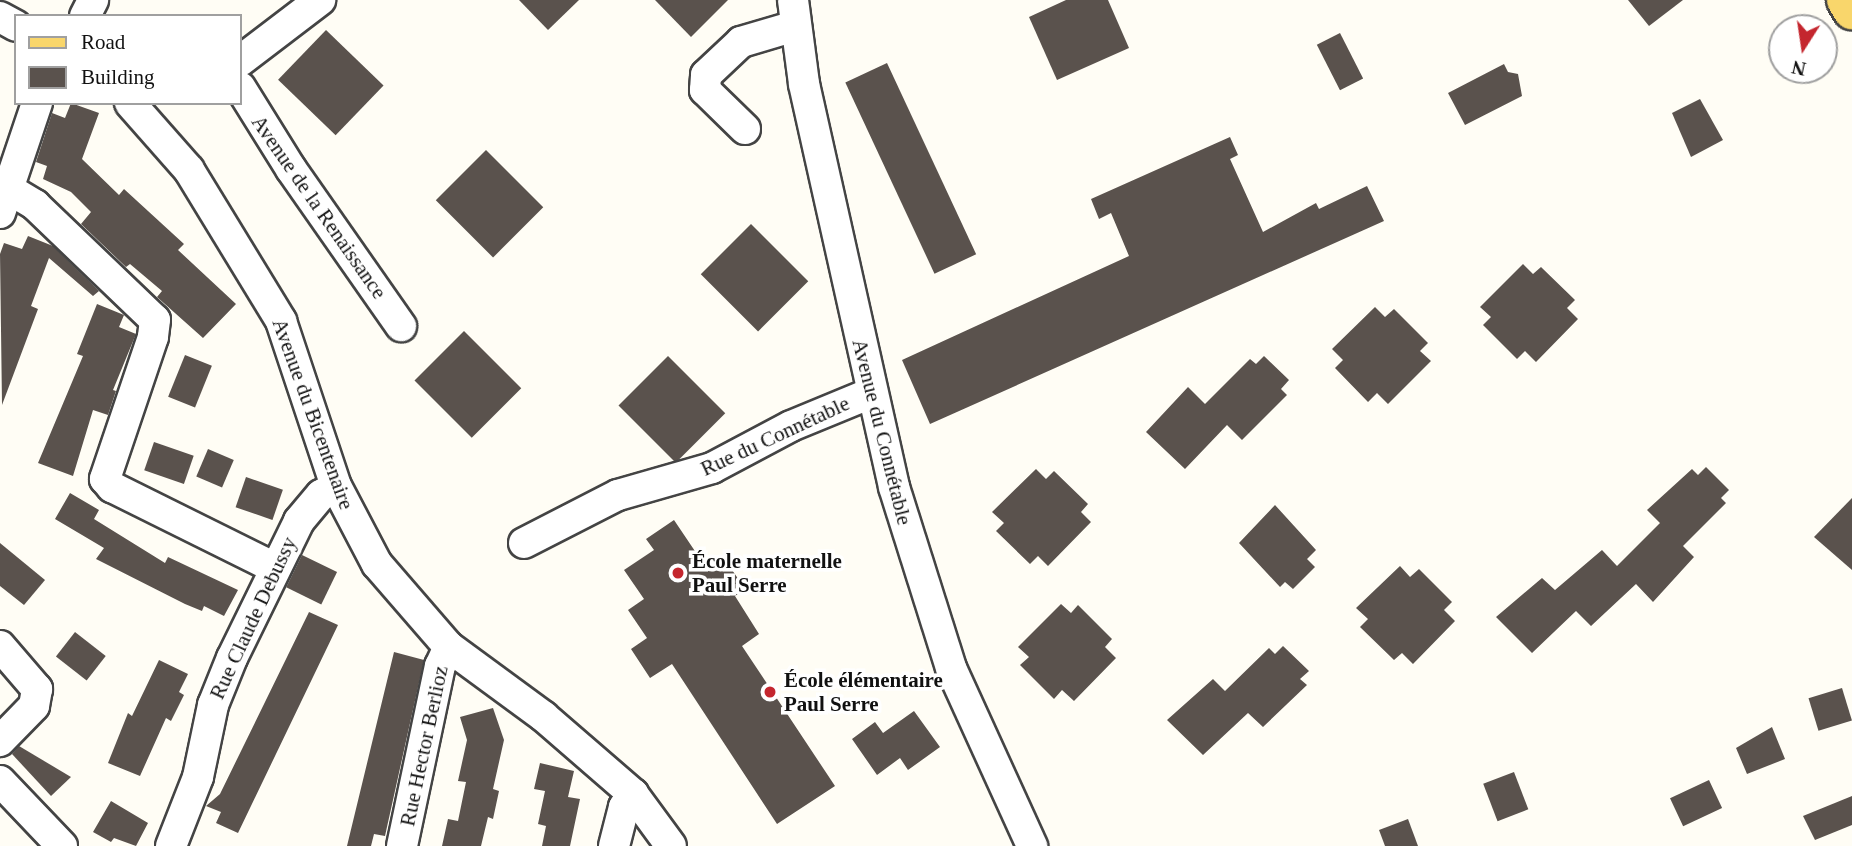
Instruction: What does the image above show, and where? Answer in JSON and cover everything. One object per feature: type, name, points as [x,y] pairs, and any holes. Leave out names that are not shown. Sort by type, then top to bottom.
[{"type":"main road","points":[[1846,0],[1852,10]]},
{"type":"street","points":[[242,59],[320,0]]},
{"type":"street","points":[[745,129],[705,90],[705,75],[741,41],[794,13]]},
{"type":"street","name":"Avenue du Connétable","points":[[794,13],[871,393],[894,487],[947,657],[1032,846]]},
{"type":"street","name":"Avenue de la Renaissance","points":[[242,90],[290,169],[401,326]]},
{"type":"street","points":[[36,105],[4,200],[35,205],[155,320],[153,337],[105,478],[112,487],[275,568]]},
{"type":"street","name":"Avenue du Bicentenaire","points":[[132,105],[189,170],[281,321],[336,486],[377,564],[449,647],[564,733],[633,794],[671,846]]},
{"type":"street","name":"Rue du Connétable","points":[[524,543],[618,495],[712,468],[791,426],[871,393]]},
{"type":"street","name":"Rue Claude Debussy","points":[[171,846],[198,777],[213,705],[275,568],[299,521],[321,495],[336,486]]},
{"type":"street","points":[[0,646],[37,689],[34,706],[0,741]]},
{"type":"street","name":"Rue Hector Berlioz","points":[[402,846],[440,666],[449,647]]},
{"type":"street","points":[[0,781],[62,846]]},
{"type":"street","points":[[614,846],[624,807],[633,794]]},
{"type":"building","points":[[519,0],[579,0],[548,30]]},
{"type":"building","points":[[655,0],[728,0],[691,37]]},
{"type":"building","points":[[1066,0],[1108,0],[1129,48],[1057,80],[1029,17]]},
{"type":"building","points":[[1628,0],[1683,0],[1649,26]]},
{"type":"building","points":[[326,30],[384,86],[336,135],[278,80]]},
{"type":"building","points":[[1340,33],[1363,78],[1340,90],[1317,45]]},
{"type":"building","points":[[887,63],[976,254],[934,274],[845,82]]},
{"type":"building","points":[[1504,64],[1508,72],[1518,74],[1522,96],[1465,125],[1448,93]]},
{"type":"building","points":[[1700,99],[1723,140],[1691,157],[1672,113]]},
{"type":"building","points":[[70,105],[99,113],[82,159],[119,195],[124,189],[184,244],[178,250],[236,304],[203,338],[157,297],[162,291],[130,264],[126,267],[81,224],[91,212],[71,192],[43,179],[47,166],[36,162],[52,113],[65,118]]},
{"type":"building","points":[[1230,137],[1238,155],[1230,159],[1263,232],[1316,203],[1319,209],[1367,186],[1384,221],[930,424],[902,360],[1129,256],[1111,213],[1099,219],[1091,199]]},
{"type":"building","points":[[486,150],[543,207],[493,257],[436,200]]},
{"type":"building","points":[[751,224],[808,281],[758,331],[701,274]]},
{"type":"building","points":[[28,236],[53,246],[99,291],[93,296],[49,258],[31,306],[38,309],[2,405],[0,254],[4,243],[22,249]]},
{"type":"building","points":[[1523,264],[1533,274],[1541,267],[1575,300],[1567,308],[1578,319],[1536,362],[1525,351],[1517,359],[1483,325],[1491,317],[1480,307]]},
{"type":"building","points":[[97,304],[124,315],[119,327],[136,334],[113,390],[116,391],[108,415],[93,410],[73,476],[38,463],[83,356],[77,354]]},
{"type":"building","points":[[1375,307],[1385,317],[1394,309],[1428,343],[1420,351],[1431,361],[1388,404],[1377,393],[1368,402],[1335,368],[1343,360],[1332,349]]},
{"type":"building","points":[[464,331],[521,388],[472,438],[415,380]]},
{"type":"building","points":[[185,355],[212,366],[195,408],[168,397]]},
{"type":"building","points":[[668,356],[725,413],[676,463],[619,405]]},
{"type":"building","points":[[1264,356],[1289,380],[1281,389],[1287,395],[1242,440],[1227,425],[1185,469],[1146,432],[1188,387],[1205,404],[1250,359],[1256,364]]},
{"type":"building","points":[[154,442],[194,456],[184,484],[144,470]]},
{"type":"building","points":[[208,449],[234,460],[222,488],[196,477]]},
{"type":"building","points":[[1706,467],[1729,490],[1721,498],[1726,503],[1683,546],[1694,557],[1653,602],[1636,584],[1591,626],[1576,611],[1532,653],[1496,617],[1542,578],[1555,590],[1602,550],[1617,566],[1660,523],[1647,510],[1692,469],[1698,475]]},
{"type":"building","points":[[1036,469],[1046,479],[1054,471],[1088,504],[1081,512],[1091,522],[1048,566],[1038,556],[1030,564],[996,531],[1004,523],[992,512]]},
{"type":"building","points":[[246,477],[283,490],[272,520],[236,507]]},
{"type":"building","points":[[70,493],[99,510],[94,519],[165,563],[168,557],[238,590],[224,616],[204,606],[202,611],[185,604],[96,559],[104,548],[55,519]]},
{"type":"building","points":[[1852,498],[1852,570],[1814,537]]},
{"type":"building","points":[[1275,505],[1316,550],[1307,559],[1315,567],[1293,589],[1285,582],[1280,587],[1239,543]]},
{"type":"building","points":[[674,520],[705,566],[722,555],[745,589],[735,596],[759,634],[742,646],[835,786],[777,824],[672,664],[650,678],[631,649],[647,638],[628,610],[644,599],[624,570],[654,550],[646,539]]},
{"type":"building","points":[[0,543],[45,580],[24,605],[0,586]]},
{"type":"building","points":[[302,555],[337,572],[321,604],[286,587]]},
{"type":"building","points":[[1400,566],[1410,577],[1419,569],[1452,602],[1444,610],[1455,621],[1413,664],[1402,653],[1394,660],[1360,627],[1368,619],[1356,608]]},
{"type":"building","points":[[1061,604],[1071,613],[1078,605],[1112,639],[1105,647],[1116,658],[1074,701],[1062,690],[1054,699],[1020,665],[1029,657],[1018,647]]},
{"type":"building","points":[[309,612],[338,625],[238,833],[216,823],[221,812],[206,806],[220,794]]},
{"type":"building","points":[[75,632],[106,656],[87,680],[56,656]]},
{"type":"building","points":[[1283,646],[1309,671],[1300,679],[1307,685],[1263,727],[1248,713],[1203,755],[1167,720],[1213,679],[1225,691],[1269,648],[1275,654]]},
{"type":"building","points":[[394,652],[424,660],[385,836],[374,834],[371,846],[347,846]]},
{"type":"building","points":[[159,660],[188,674],[179,692],[184,695],[171,721],[166,718],[140,776],[108,763],[128,713],[132,716]]},
{"type":"building","points":[[1842,688],[1852,721],[1818,731],[1809,698]]},
{"type":"building","points":[[493,708],[504,740],[493,789],[499,791],[493,819],[488,817],[481,846],[442,846],[448,819],[458,821],[466,782],[458,781],[467,740],[460,717]]},
{"type":"building","points":[[914,711],[940,747],[908,770],[900,758],[877,775],[852,739],[875,722],[883,733]]},
{"type":"building","points":[[1772,727],[1785,759],[1747,774],[1736,748]]},
{"type":"building","points":[[19,746],[71,777],[51,796],[12,754]]},
{"type":"building","points":[[540,763],[574,771],[568,797],[580,799],[570,846],[542,846],[546,826],[538,824],[545,791],[534,789]]},
{"type":"building","points":[[1514,772],[1528,809],[1498,821],[1483,784]]},
{"type":"building","points":[[1709,780],[1722,808],[1683,826],[1670,798]]},
{"type":"building","points":[[1852,796],[1852,825],[1815,840],[1803,816]]},
{"type":"building","points":[[111,801],[148,823],[136,846],[114,838],[111,842],[93,832]]},
{"type":"building","points":[[1408,819],[1418,846],[1385,846],[1379,830]]},
{"type":"place","name":"École maternelle Paul Serre","points":[[678,573]]},
{"type":"place","name":"École élémentaire Paul Serre","points":[[770,692]]}]
